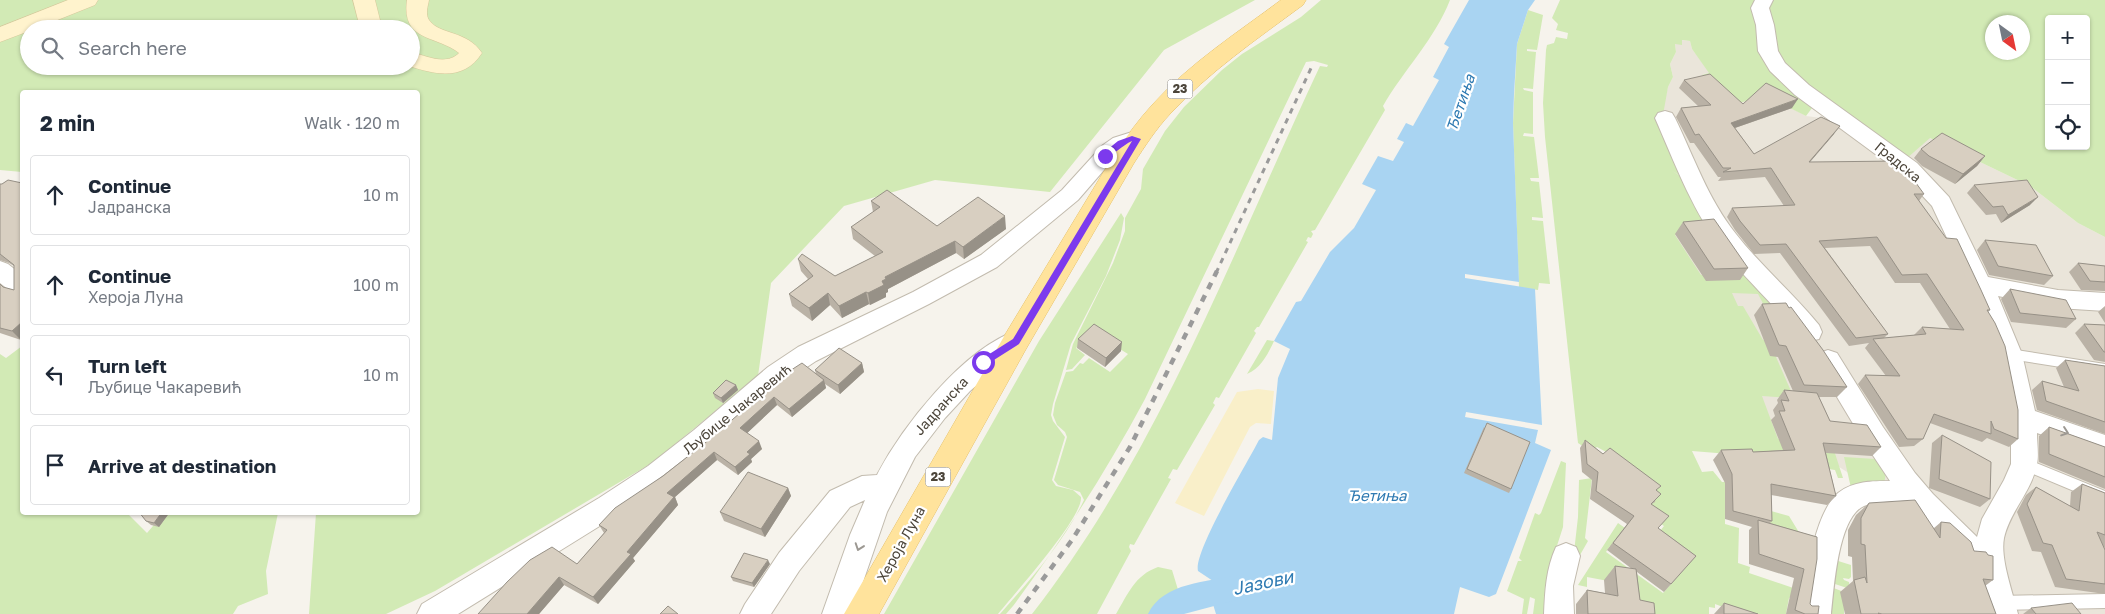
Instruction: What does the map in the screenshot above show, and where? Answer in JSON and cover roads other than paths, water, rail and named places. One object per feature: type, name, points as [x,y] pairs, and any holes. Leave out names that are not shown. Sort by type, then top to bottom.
[{"type":"main road","name":"Хероја Луна","points":[[861,614],[1016,341],[1137,139],[1186,82],[1215,58],[1295,0]]},
{"type":"street","points":[[37,20],[87,0]]},
{"type":"street","points":[[364,0],[369,20]]},
{"type":"street","points":[[418,0],[416,12],[424,26],[439,36],[468,47],[472,53],[466,60],[450,66],[429,65],[420,62]]},
{"type":"street","name":"Градска","points":[[1764,0],[1760,8],[1765,25],[1768,51],[1777,67],[1802,90],[1917,174],[1941,202],[1980,284],[2010,354],[2024,418],[2024,464],[2016,485],[1992,529],[1990,559],[2001,608]]},
{"type":"street","points":[[0,35],[20,27]]},
{"type":"street","points":[[1665,118],[1716,225],[1755,272],[1795,313],[1844,386],[1891,463],[1911,490],[1956,535],[1973,550],[1990,559]]},
{"type":"street","name":"Љубице Чакаревић","points":[[432,614],[609,506],[649,479],[702,438],[777,374],[807,354],[922,298],[989,261],[1070,195],[1110,150],[1120,143],[1137,139]]},
{"type":"street","points":[[0,270],[20,286]]},
{"type":"street","points":[[1980,284],[2058,299],[2105,302]]},
{"type":"street","name":"Јадранска","points":[[836,614],[883,486],[908,443],[933,412],[977,368],[1000,350],[1016,341]]},
{"type":"street","points":[[2024,418],[2105,446]]},
{"type":"street","points":[[755,614],[789,562],[840,499],[862,488],[883,486]]},
{"type":"street","points":[[1816,614],[1831,536],[1838,513],[1847,501],[1860,494],[1903,493],[1911,490]]},
{"type":"street","points":[[1559,614],[1560,586],[1566,556]]},
{"type":"lane","points":[[2010,354],[2105,369]]},
{"type":"lane","points":[[2024,464],[2105,498]]},
{"type":"lane","points":[[2001,608],[2105,601]]},
{"type":"water","name":"Ђетиња","points":[[1469,0],[1535,0],[1528,10],[1517,44],[1514,94],[1513,123],[1519,282],[1465,274],[1465,278],[1535,289],[1542,425],[1466,412],[1465,417],[1538,430],[1535,443],[1551,450],[1496,594],[1489,597],[1460,587],[1454,614],[1216,614],[1212,601],[1208,600],[1205,593],[1213,581],[1198,571],[1199,561],[1212,527],[1259,440],[1263,437],[1272,440],[1278,378],[1290,349],[1274,341],[1296,302],[1301,301],[1330,252],[1354,228],[1376,190],[1362,184],[1378,156],[1393,161],[1404,142],[1397,139],[1406,123],[1413,126],[1439,80],[1433,77],[1449,47],[1444,44]]},
{"type":"waterway","name":"Јазови","points":[[1163,614],[1176,602],[1238,588]]},
{"type":"railway","points":[[1216,273],[1313,64]]},
{"type":"railway","points":[[1017,614],[1072,540],[1130,447],[1217,271]]}]
